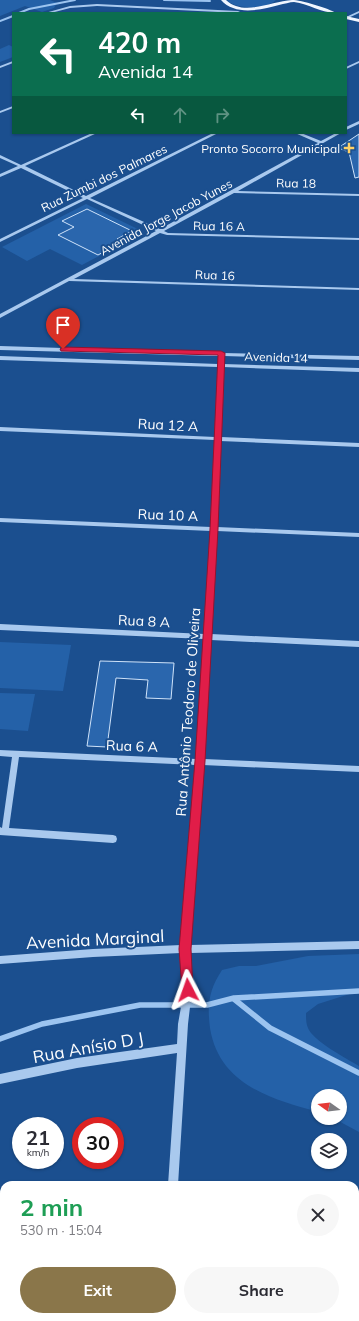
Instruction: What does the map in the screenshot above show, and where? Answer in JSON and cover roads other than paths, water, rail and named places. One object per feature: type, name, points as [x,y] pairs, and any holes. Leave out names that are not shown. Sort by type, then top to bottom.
[{"type":"main road","points":[[223,0],[228,6],[247,9],[294,0],[331,12]]},
{"type":"main road","points":[[273,5],[278,0]]},
{"type":"main road","points":[[347,17],[359,21]]},
{"type":"street","points":[[52,12],[87,5],[237,12],[247,9]]},
{"type":"street","points":[[142,12],[153,8]]},
{"type":"street","points":[[347,17],[359,12]]},
{"type":"street","points":[[0,67],[12,62]]},
{"type":"street","points":[[347,68],[359,62]]},
{"type":"street","points":[[0,112],[12,107]]},
{"type":"street","points":[[347,128],[359,122]]},
{"type":"street","points":[[0,176],[93,134]]},
{"type":"street","name":"Rua Zumbi dos Palmares","points":[[0,241],[85,197],[214,134]]},
{"type":"street","points":[[300,134],[322,143]]},
{"type":"street","name":"Avenida Jorge Jacob Yunes","points":[[0,316],[70,280],[337,134]]},
{"type":"street","name":"Rua 16 A","points":[[0,156],[159,231],[178,235],[359,240]]},
{"type":"street","name":"Rua 18","points":[[233,192],[359,195]]},
{"type":"street","name":"Rua 16","points":[[70,280],[359,289]]},
{"type":"street","name":"Avenida 14","points":[[0,348],[359,358]]},
{"type":"street","name":"Rua Antônio Teodoro de Oliveira","points":[[173,1181],[183,1024],[188,990],[185,949],[200,761],[206,637],[214,529],[221,353]]},
{"type":"street","name":"Avenida 14","points":[[0,358],[359,370]]},
{"type":"street","name":"Rua 12 A","points":[[0,429],[359,445]]},
{"type":"street","name":"Rua 10 A","points":[[0,520],[359,535]]},
{"type":"street","name":"Rua 8 A","points":[[0,627],[359,644]]},
{"type":"street","name":"Rua 6 A","points":[[0,753],[359,769]]},
{"type":"street","points":[[16,754],[3,831],[113,839]]},
{"type":"street","name":"Avenida Marginal","points":[[0,960],[93,953],[185,949],[359,945]]},
{"type":"street","name":"Rua Anísio D J","points":[[0,1079],[77,1063],[182,1048]]},
{"type":"waterway","points":[[22,12],[29,9],[75,0]]},
{"type":"waterway","points":[[164,0],[210,1]]},
{"type":"waterway","points":[[0,21],[12,16]]},
{"type":"waterway","points":[[0,1039],[42,1024],[140,1005],[207,1005],[234,998],[359,991]]},
{"type":"waterway","points":[[234,999],[270,1028],[359,1073]]},
{"type":"place","name":"Pronto Socorro Municipal","points":[[349,148]]}]
